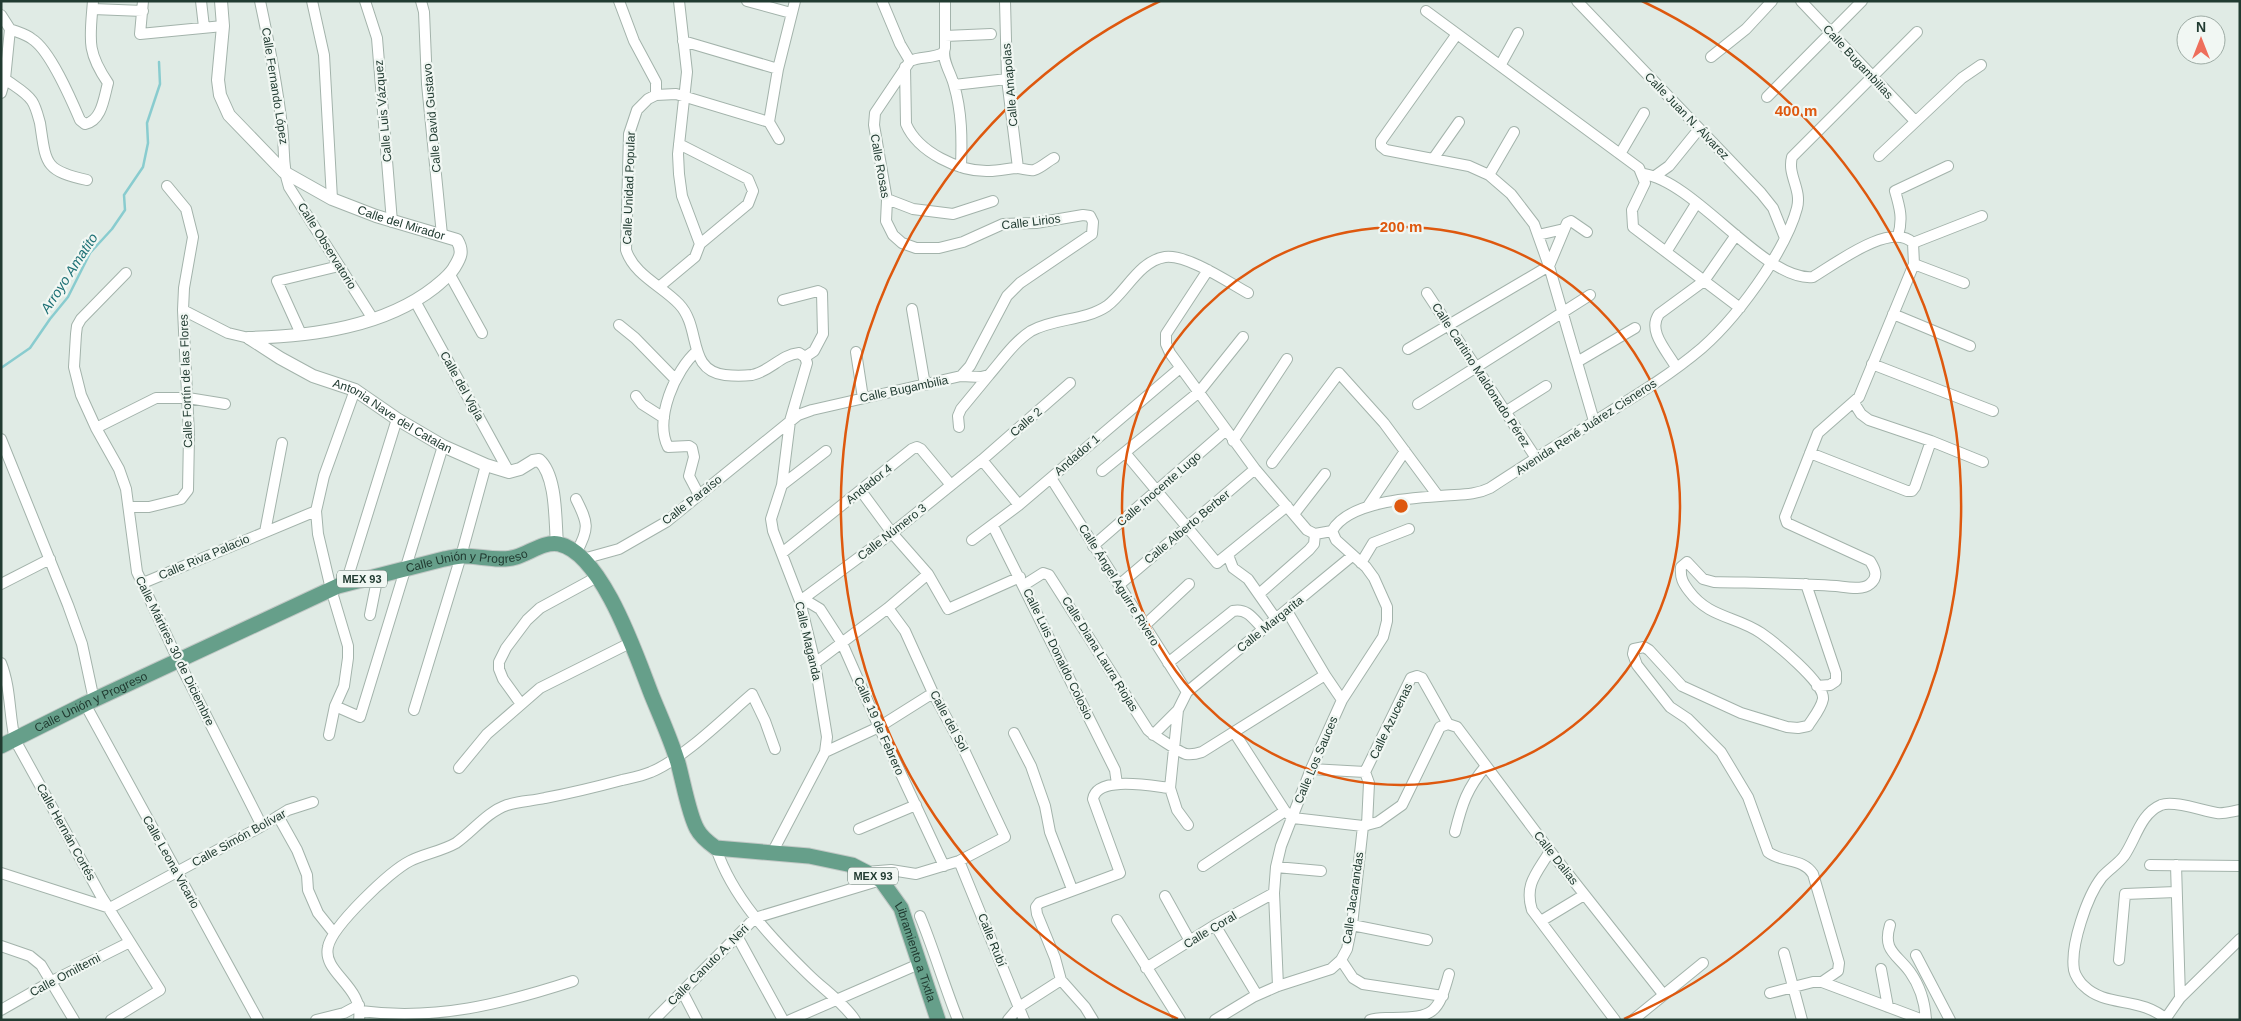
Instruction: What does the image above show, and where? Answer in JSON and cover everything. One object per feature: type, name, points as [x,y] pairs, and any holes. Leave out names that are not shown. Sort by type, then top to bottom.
[{"type":"main road","name":"Calle Unión y Progreso","points":[[8,743],[178,660],[346,583],[461,556],[499,559],[515,557],[545,545],[557,544]]},
{"type":"main road","points":[[557,544],[580,556],[610,596],[632,642],[676,757],[697,829],[716,848]]},
{"type":"main road","name":"Libramiento a Tixtla","points":[[716,848],[809,856],[852,864],[880,880],[901,908],[938,1020]]},
{"type":"street","points":[[200,1],[204,28]]},
{"type":"street","name":"Calle del Mirador","points":[[183,310],[228,333],[249,338],[327,331],[373,319],[415,301],[450,275],[461,256],[461,247],[457,240],[392,222],[332,199],[284,172],[229,115],[220,95],[218,80],[223,26],[221,1]]},
{"type":"street","name":"Calle Fernando López","points":[[260,1],[275,74],[283,127],[284,172]]},
{"type":"street","points":[[312,1],[324,54],[332,199]]},
{"type":"street","name":"Calle Luis Vázquez","points":[[366,1],[377,38],[392,222]]},
{"type":"street","name":"Calle David Gustavo","points":[[421,1],[424,12],[427,84],[442,235]]},
{"type":"street","points":[[620,1],[634,41],[656,82],[656,95],[676,94],[769,122]]},
{"type":"street","points":[[679,1],[687,72],[679,144],[679,174],[682,196],[700,244]]},
{"type":"street","points":[[747,1],[791,13]]},
{"type":"street","points":[[779,139],[769,122],[778,69],[794,1]]},
{"type":"street","points":[[882,1],[908,64],[906,124],[919,142],[942,159],[961,167],[988,172],[1018,168],[1034,170],[1054,158]]},
{"type":"street","points":[[945,1],[943,53],[954,85],[962,124],[961,167]]},
{"type":"street","name":"Calle Amapolas","points":[[1005,1],[1007,79],[1018,168]]},
{"type":"street","name":"Calle Juan N. Álvarez","points":[[1578,1],[1773,208],[1785,238]]},
{"type":"street","points":[[1711,57],[1746,28],[1772,1]]},
{"type":"street","name":"Calle Bugambilias","points":[[1802,1],[1915,121]]},
{"type":"street","points":[[1767,97],[1862,1]]},
{"type":"street","points":[[1,15],[10,29],[32,38],[40,45],[60,79],[80,120],[85,124],[92,122],[98,115],[108,83],[92,56],[90,37],[93,5],[143,6],[140,34],[223,26]]},
{"type":"street","points":[[1426,11],[1639,168],[1644,174],[1645,183],[1631,216],[1632,226],[1740,308]]},
{"type":"street","points":[[1,93],[5,80],[10,29]]},
{"type":"street","points":[[1872,77],[1917,32]]},
{"type":"street","points":[[1500,64],[1518,33]]},
{"type":"street","points":[[945,36],[991,34]]},
{"type":"street","points":[[1457,34],[1381,140],[1381,146],[1386,150],[1469,166],[1489,175],[1511,194],[1534,224],[1549,266],[1594,421]]},
{"type":"street","points":[[683,41],[778,69]]},
{"type":"street","points":[[908,64],[916,58],[935,58],[943,53]]},
{"type":"street","name":"Calle Rosas","points":[[908,64],[875,113],[875,139],[887,200],[886,221],[893,235],[902,243],[916,248],[939,248]]},
{"type":"street","points":[[1879,156],[1962,78],[1981,65]]},
{"type":"street","name":"Avenida René Juárez Cisneros","points":[[1438,496],[1482,492],[1643,392],[1702,348],[1740,308],[1772,262],[1785,238],[1798,208],[1798,187],[1790,164],[1792,157],[1872,77]]},
{"type":"street","points":[[954,85],[1007,79]]},
{"type":"street","points":[[5,80],[34,102],[39,118],[44,154],[51,167],[66,176],[87,180]]},
{"type":"street","name":"Calle Unidad Popular","points":[[656,95],[648,99],[638,110],[629,134],[626,250],[634,266],[686,312],[691,322],[697,351],[704,366],[710,370],[746,376],[763,373],[788,354],[799,353],[804,357]]},
{"type":"street","points":[[1620,154],[1644,113]]},
{"type":"street","points":[[1432,159],[1459,122]]},
{"type":"street","points":[[1655,176],[1669,166],[1699,129]]},
{"type":"street","points":[[1489,175],[1514,132]]},
{"type":"street","points":[[659,287],[695,257],[700,244],[748,204],[753,191],[748,179],[679,144]]},
{"type":"street","points":[[1898,236],[1902,222],[1902,212],[1895,191],[1948,166]]},
{"type":"street","name":"Calle Observatorio","points":[[284,172],[289,187],[373,319]]},
{"type":"street","points":[[1644,174],[1655,176],[1696,204],[1772,262],[1792,274],[1804,278],[1813,277],[1864,245],[1898,236],[1908,238],[1913,243],[1914,264],[1859,397],[1818,433],[1785,517],[1788,523],[1870,561],[1876,571],[1875,579],[1869,586],[1857,588],[1806,584],[1714,582],[1704,579],[1687,562],[1681,567],[1682,582],[1696,601],[1706,610],[1760,632],[1789,656],[1817,686],[1823,698],[1820,708],[1808,726],[1798,728],[1787,727],[1741,713],[1682,686],[1644,647],[1634,649],[1633,654],[1636,665],[1670,707],[1688,719],[1721,752],[1748,797],[1768,852],[1774,857],[1808,867],[1818,886],[1839,963],[1838,971],[1822,982]]},
{"type":"street","name":"Calle Fortín de las Flores","points":[[129,507],[149,507],[181,499],[188,490],[188,398],[183,310],[184,288],[193,237],[186,209],[167,186]]},
{"type":"street","points":[[887,200],[913,209],[953,214],[993,202]]},
{"type":"street","points":[[1666,252],[1696,204]]},
{"type":"street","name":"Calle Lirios","points":[[939,248],[963,242],[1003,224],[1036,223],[1083,215],[1090,216],[1093,222]]},
{"type":"street","points":[[1913,243],[1982,216]]},
{"type":"street","points":[[1408,349],[1549,266],[1567,222],[1571,221],[1587,232]]},
{"type":"street","name":"Calle Bugambilia","points":[[790,421],[798,415],[812,410],[961,376],[970,366],[1007,296],[1020,283],[1092,234],[1093,222]]},
{"type":"street","points":[[1538,235],[1564,229]]},
{"type":"street","points":[[1676,367],[1654,330],[1654,321],[1659,314],[1704,281],[1736,235]]},
{"type":"street","points":[[960,427],[958,416],[961,409],[1019,340],[1032,330],[1083,316],[1107,306],[1148,264],[1165,257],[1174,257],[1208,270],[1248,293]]},
{"type":"street","points":[[1914,264],[1964,284]]},
{"type":"street","points":[[301,334],[277,281],[339,266]]},
{"type":"street","points":[[1208,270],[1166,334],[1166,344],[1180,368],[1200,392],[1225,431],[1307,530],[1315,534],[1332,531],[1336,524],[1346,516],[1368,506],[1438,496],[1384,423],[1339,374],[1272,464]]},
{"type":"street","name":"Calle Mártires 30 de Diciembre","points":[[126,273],[81,319],[77,326],[74,366],[76,380],[80,395],[119,469],[126,490],[137,572],[178,660],[262,826]]},
{"type":"street","points":[[450,275],[482,333]]},
{"type":"street","points":[[784,300],[818,290],[822,293],[823,334],[814,351],[804,357],[807,363],[805,374],[799,385],[790,421]]},
{"type":"street","name":"Calle Caritino Maldonado Pérez","points":[[1427,293],[1536,458]]},
{"type":"street","points":[[1418,404],[1590,295]]},
{"type":"street","name":"Calle del Vigía","points":[[415,301],[509,472]]},
{"type":"street","points":[[912,309],[925,385]]},
{"type":"street","points":[[1893,314],[1970,346]]},
{"type":"street","points":[[619,325],[635,338],[675,380]]},
{"type":"street","points":[[1577,362],[1635,328]]},
{"type":"street","points":[[1102,471],[1126,454],[1200,392],[1242,337]]},
{"type":"street","name":"Antonia Nave del Catalan","points":[[249,338],[313,376],[355,390],[397,419],[443,446],[500,471],[509,472]]},
{"type":"street","points":[[697,351],[688,358],[675,380],[664,418],[668,447],[689,446],[692,448],[694,457],[689,476],[699,495]]},
{"type":"street","points":[[856,352],[864,398]]},
{"type":"street","points":[[1233,441],[1287,359]]},
{"type":"street","points":[[1872,364],[1993,411]]},
{"type":"street","name":"Andador 1","points":[[972,540],[1019,505],[1180,368]]},
{"type":"street","points":[[961,376],[981,377],[988,375]]},
{"type":"street","name":"Calle 2","points":[[982,460],[1070,383]]},
{"type":"street","points":[[1505,412],[1546,386]]},
{"type":"street","points":[[329,735],[335,706],[344,686],[348,646],[331,589],[318,534],[316,511],[324,476],[355,390]]},
{"type":"street","points":[[636,396],[642,404],[664,418]]},
{"type":"street","points":[[96,428],[156,398],[188,398],[225,404]]},
{"type":"street","points":[[1854,403],[1861,414],[1870,420],[1931,441],[1983,462]]},
{"type":"street","points":[[346,583],[397,419]]},
{"type":"street","name":"Calle Maganda","points":[[772,853],[825,752],[827,737],[815,663],[800,600],[772,531],[771,519],[782,485],[790,421]]},
{"type":"street","name":"Calle Paraíso","points":[[580,556],[619,549],[666,522],[790,421]]},
{"type":"street","name":"Calle Inocente Lugo","points":[[1093,546],[1225,431]]},
{"type":"street","name":"Calle Leona Vicario","points":[[1,439],[82,644],[90,702],[177,872],[258,1020]]},
{"type":"street","points":[[1810,453],[1907,491],[1912,491],[1916,487],[1931,441]]},
{"type":"street","name":"Calle Riva Palacio","points":[[143,583],[264,532],[282,443]]},
{"type":"street","points":[[335,706],[360,717],[404,568],[443,446]]},
{"type":"street","name":"Andador 4","points":[[782,553],[912,449],[917,447],[921,449],[951,486]]},
{"type":"street","points":[[782,485],[826,451]]},
{"type":"street","points":[[1368,506],[1405,451]]},
{"type":"street","points":[[1126,454],[1218,563],[1290,510],[1325,474]]},
{"type":"street","points":[[509,472],[520,469],[533,460],[539,460],[545,465],[551,482],[557,544]]},
{"type":"street","points":[[982,460],[1019,505]]},
{"type":"street","name":"Calle Número 3","points":[[800,600],[892,533],[982,460]]},
{"type":"street","points":[[414,710],[461,556],[486,465]]},
{"type":"street","name":"Calle Alberto Berber","points":[[1119,585],[1255,469]]},
{"type":"street","name":"Calle Ángel Aguirre Rivero","points":[[1051,478],[1187,692]]},
{"type":"street","points":[[815,663],[888,608],[928,574],[892,533],[861,491]]},
{"type":"street","points":[[576,499],[586,520],[585,537],[580,556]]},
{"type":"street","points":[[264,532],[316,511]]},
{"type":"street","name":"Calle Luis Donaldo Colosio","points":[[993,526],[1115,770],[1117,784]]},
{"type":"street","points":[[1361,563],[1373,543],[1409,529]]},
{"type":"street","name":"Calle Los Sauces","points":[[1278,986],[1274,893],[1276,867],[1289,814],[1342,700],[1383,637],[1387,621],[1387,607],[1374,578],[1336,540],[1332,531]]},
{"type":"street","points":[[1259,594],[1309,550],[1314,544],[1315,534]]},
{"type":"street","points":[[1228,555],[1233,568],[1248,579],[1276,619]]},
{"type":"street","name":"Calle Margarita","points":[[1187,692],[1352,556]]},
{"type":"street","points":[[1,584],[50,559]]},
{"type":"street","points":[[370,615],[378,574]]},
{"type":"street","name":"Calle Diana Laura Riojas","points":[[928,574],[948,609],[1022,581],[1043,574],[1050,575],[1153,735],[1176,747],[1184,754],[1193,755],[1202,752],[1234,732]]},
{"type":"street","points":[[521,704],[503,679],[499,670],[499,662],[506,648],[527,620],[540,608],[597,578]]},
{"type":"street","points":[[1144,626],[1189,584]]},
{"type":"street","points":[[1806,584],[1836,673],[1836,681],[1830,685],[1817,686]]},
{"type":"street","name":"Calle 19 de Febrero","points":[[800,600],[820,609],[842,643],[879,728],[944,866]]},
{"type":"street","name":"Calle del Sol","points":[[888,608],[905,631],[933,693],[964,750],[1004,837],[959,861]]},
{"type":"street","points":[[1168,663],[1234,611],[1241,610],[1247,613],[1263,629]]},
{"type":"street","points":[[1287,611],[1324,675],[1342,700]]},
{"type":"street","points":[[459,768],[487,734],[540,688],[632,642]]},
{"type":"street","name":"Calle Hernán Cortés","points":[[1,664],[9,697],[11,723],[8,743],[160,990],[111,1020]]},
{"type":"street","points":[[1289,814],[1234,732],[1324,675]]},
{"type":"street","name":"Calle Azucenas","points":[[1311,769],[1365,772],[1411,678],[1416,676],[1422,678],[1448,724]]},
{"type":"street","points":[[1153,735],[1178,710],[1187,692]]},
{"type":"street","points":[[825,752],[879,728],[933,693]]},
{"type":"street","points":[[360,1012],[356,997],[331,965],[327,954],[334,933],[352,912],[398,868],[455,843],[495,812],[507,806],[592,788],[651,772],[676,757],[752,694],[775,749]]},
{"type":"street","points":[[1178,710],[1176,747],[1170,788],[1177,810],[1188,825]]},
{"type":"street","points":[[1203,866],[1289,814],[1365,825],[1378,822],[1402,805],[1440,727],[1448,724]]},
{"type":"street","name":"Calle Dalias","points":[[1448,724],[1457,727],[1550,851],[1663,994]]},
{"type":"street","points":[[1014,733],[1031,766],[1046,806],[1050,832],[1072,889]]},
{"type":"street","points":[[1455,832],[1464,797],[1472,782],[1486,766]]},
{"type":"street","name":"Calle Jacarandas","points":[[1214,1020],[1257,995],[1278,986],[1331,969],[1341,960],[1347,949],[1352,925],[1365,825],[1369,782],[1365,772]]},
{"type":"street","points":[[1093,1020],[1085,1007],[1061,980],[1036,907],[1039,903],[1072,889],[1120,873],[1093,799],[1098,789],[1117,784],[1170,788]]},
{"type":"street","name":"Calle Simón Bolívar","points":[[110,908],[296,806],[313,802]]},
{"type":"street","points":[[2240,810],[2220,814],[2174,804],[2162,805],[2144,818],[2125,855],[2103,876],[2091,894],[2074,950],[2074,973],[2084,986],[2097,995],[2109,1000],[2143,1005],[2166,1019],[2180,998],[2240,939]]},
{"type":"street","points":[[859,829],[916,806]]},
{"type":"street","points":[[278,816],[297,850],[307,875],[308,890],[318,913],[334,933]]},
{"type":"street","points":[[716,848],[723,870],[755,918],[807,974],[855,1020]]},
{"type":"street","points":[[1550,851],[1531,884],[1528,896],[1532,910],[1615,1020]]},
{"type":"street","points":[[866,872],[891,870],[916,874],[959,861]]},
{"type":"street","name":"Calle Rubí","points":[[959,861],[1024,1020]]},
{"type":"street","points":[[2150,865],[2240,866]]},
{"type":"street","points":[[2176,865],[2180,998]]},
{"type":"street","points":[[1276,867],[1321,871]]},
{"type":"street","points":[[1,873],[110,908]]},
{"type":"street","name":"Calle Canuto A. Neri","points":[[654,1020],[755,918],[880,880]]},
{"type":"street","points":[[2119,960],[2125,894],[2176,892]]},
{"type":"street","name":"Calle Coral","points":[[1146,968],[1215,925],[1274,893]]},
{"type":"street","points":[[1541,922],[1584,895]]},
{"type":"street","points":[[1165,896],[1190,941]]},
{"type":"street","points":[[920,916],[935,951],[944,988],[958,1020]]},
{"type":"street","points":[[1117,920],[1180,1020]]},
{"type":"street","points":[[1215,925],[1257,995]]},
{"type":"street","points":[[1352,925],[1427,940]]},
{"type":"street","points":[[1770,993],[1813,982],[1822,982],[1924,1020],[1925,1003],[1913,977],[1892,954],[1888,943],[1887,934],[1890,925]]},
{"type":"street","points":[[737,936],[783,1020]]},
{"type":"street","name":"Calle Omiltemi","points":[[1,1010],[52,981],[130,942]]},
{"type":"street","points":[[1,946],[30,956],[41,965],[74,1020]]},
{"type":"street","points":[[1784,952],[1802,1020]]},
{"type":"street","points":[[1916,955],[1950,1020]]},
{"type":"street","points":[[1341,960],[1353,978],[1363,984],[1443,996]]},
{"type":"street","points":[[1633,1020],[1703,963]]},
{"type":"street","points":[[790,1020],[919,964]]},
{"type":"street","points":[[1881,969],[1888,1007]]},
{"type":"street","points":[[1370,1020],[1421,1017],[1441,1003],[1449,974]]},
{"type":"street","points":[[1008,1020],[1019,1006],[1061,980]]},
{"type":"street","points":[[316,1020],[344,1013],[360,1012],[424,1015],[447,1012],[525,997],[573,981]]},
{"type":"street","points":[[682,991],[697,1020]]},
{"type":"waterway","name":"Arroyo Amatito","points":[[1,368],[30,348],[68,297],[90,253],[112,229],[125,210],[124,195],[143,167],[148,143],[147,123],[160,84],[159,62]]}]
